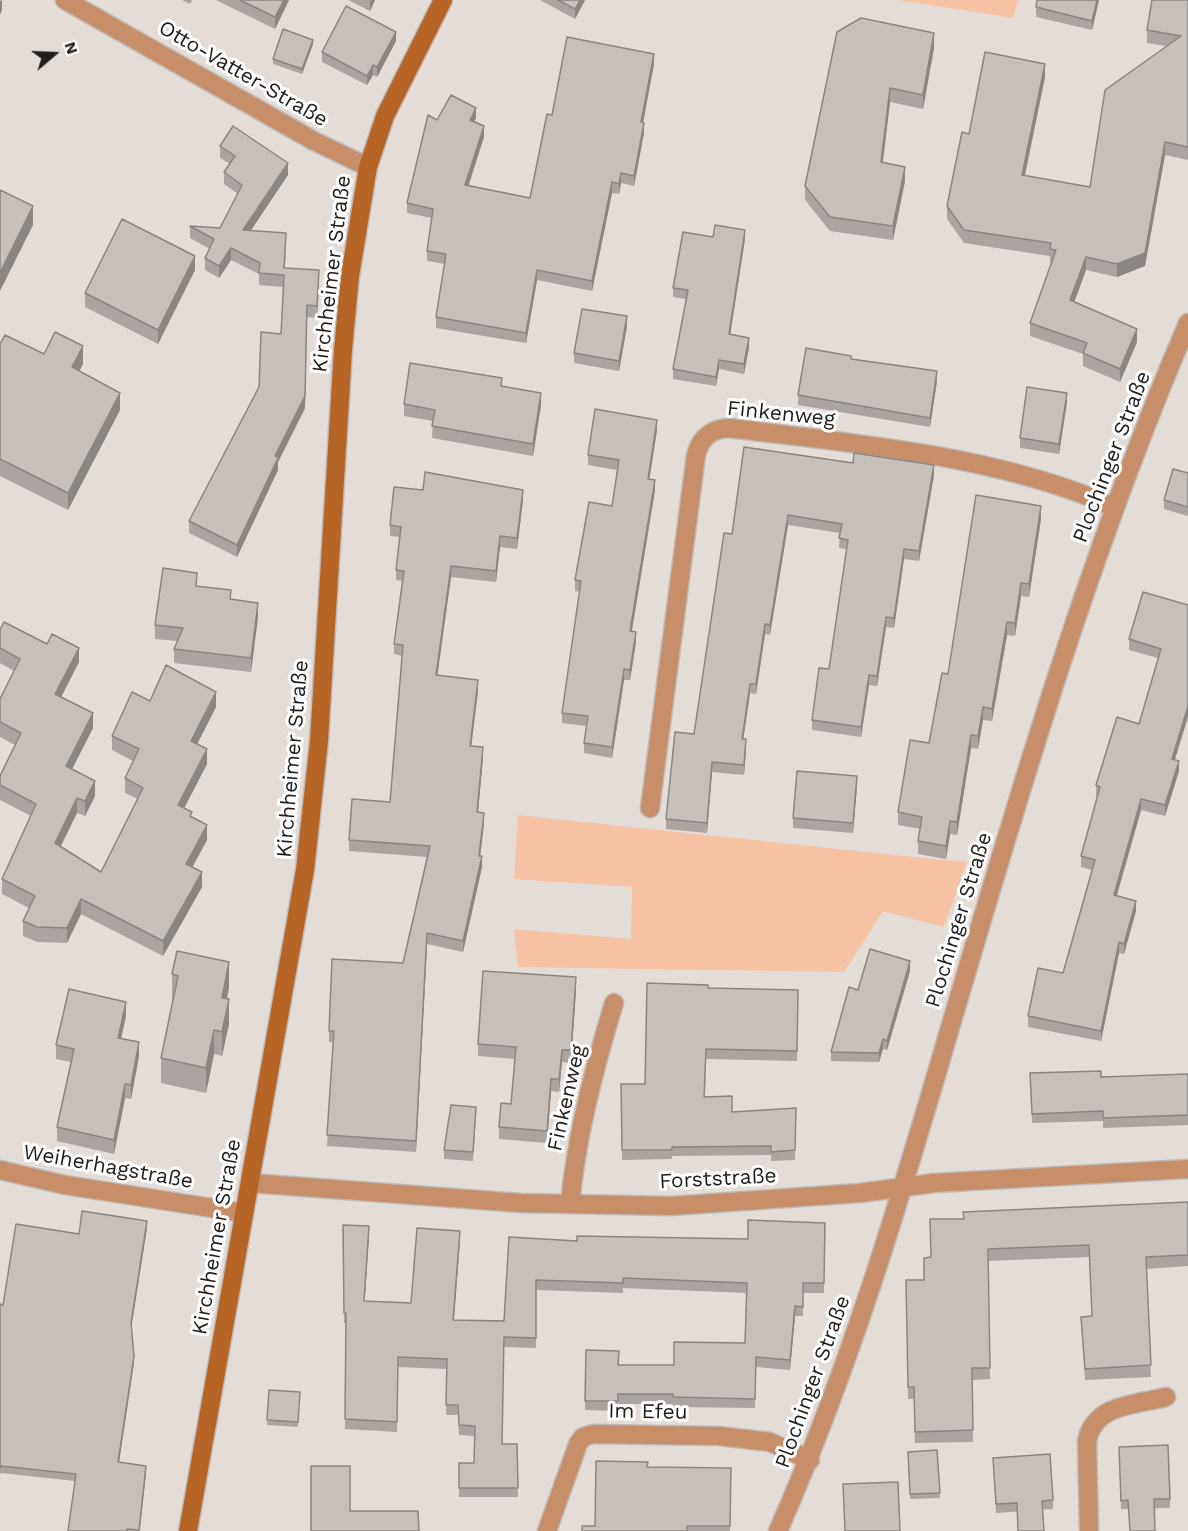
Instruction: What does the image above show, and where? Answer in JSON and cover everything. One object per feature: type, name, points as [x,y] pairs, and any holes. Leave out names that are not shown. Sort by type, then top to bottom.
[{"type":"main road","name":"Kirchheimer Straße","points":[[188,1531],[303,882],[314,805],[344,341],[351,276],[368,167],[385,116],[443,0]]},
{"type":"street","name":"Otto-Vatter-Straße","points":[[65,0],[322,145],[368,167]]},
{"type":"street","name":"Plochinger Straße","points":[[778,1531],[810,1460],[853,1346],[904,1188],[1033,750],[1114,507],[1187,329]]},
{"type":"street","name":"Finkenweg","points":[[650,808],[696,455],[699,443],[717,428],[998,467],[1063,486],[1114,507]]},
{"type":"street","name":"Finkenweg","points":[[570,1204],[572,1177],[614,1003]]},
{"type":"street","name":"Forststraße","points":[[250,1183],[570,1204],[671,1206],[904,1188],[934,1183],[1188,1169]]},
{"type":"street","name":"Weiherhagstraße","points":[[0,1170],[65,1185],[244,1214]]},
{"type":"street","points":[[1089,1531],[1088,1441],[1090,1427],[1105,1412],[1166,1397]]},
{"type":"street","name":"Im Efeu","points":[[547,1531],[578,1444],[583,1437],[593,1434],[719,1436],[770,1442],[810,1460]]},
{"type":"shaded area","points":[[899,0],[1018,0],[1013,18]]},
{"type":"shaded area","points":[[518,815],[967,862],[944,927],[883,911],[844,972],[518,967],[514,929],[631,939],[632,887],[514,879]]},
{"type":"building","points":[[240,0],[284,0],[275,17]]},
{"type":"building","points":[[558,0],[580,0],[575,9]]},
{"type":"building","points":[[1037,0],[1097,0],[1092,21],[1036,7]]},
{"type":"building","points":[[1152,0],[1188,0],[1188,147],[1165,142],[1145,253],[1117,264],[1086,257],[1070,300],[1137,329],[1120,369],[1083,353],[1087,343],[1030,323],[1056,250],[1050,249],[1051,243],[964,230],[947,206],[962,132],[969,134],[985,52],[1045,64],[1022,175],[1090,187],[1105,90],[1181,36],[1147,30]]},
{"type":"building","points":[[346,6],[396,32],[377,67],[373,65],[367,76],[322,52]]},
{"type":"building","points":[[861,18],[934,33],[923,95],[890,88],[881,162],[905,167],[893,226],[830,217],[805,186],[837,32]]},
{"type":"building","points":[[283,29],[313,40],[302,69],[273,59]]},
{"type":"building","points":[[567,37],[654,54],[641,122],[644,123],[634,176],[621,173],[619,184],[612,182],[592,281],[537,270],[526,333],[436,317],[446,254],[427,251],[433,209],[407,203],[428,115],[437,120],[451,95],[476,108],[470,120],[484,126],[465,185],[530,198],[547,114],[552,115]]},
{"type":"building","points":[[233,126],[288,163],[243,230],[286,233],[284,268],[319,270],[317,306],[307,305],[305,396],[275,456],[278,458],[237,545],[189,521],[259,387],[261,332],[281,334],[284,275],[259,273],[260,263],[231,248],[219,266],[205,258],[214,239],[190,226],[220,228],[242,185],[224,172],[235,156],[220,146]]},
{"type":"building","points":[[0,190],[33,206],[0,273]]},
{"type":"building","points":[[122,219],[195,256],[158,330],[85,293]]},
{"type":"building","points":[[715,225],[745,230],[729,334],[749,338],[744,364],[719,360],[716,377],[673,369],[688,290],[673,288],[683,232],[713,237]]},
{"type":"building","points":[[582,309],[627,316],[619,361],[574,353]]},
{"type":"building","points":[[55,332],[83,346],[72,367],[120,393],[68,493],[0,459],[0,344],[5,335],[44,354]]},
{"type":"building","points":[[806,348],[851,356],[851,359],[937,371],[930,418],[798,395]]},
{"type":"building","points":[[410,363],[502,378],[501,386],[541,393],[533,444],[432,426],[435,410],[404,404]]},
{"type":"building","points":[[1027,387],[1067,393],[1059,444],[1020,438]]},
{"type":"building","points":[[595,409],[657,420],[648,479],[655,480],[630,631],[636,632],[630,670],[624,669],[612,747],[584,743],[588,716],[562,713],[581,581],[575,580],[589,502],[612,506],[619,460],[588,455]]},
{"type":"building","points":[[744,447],[853,463],[854,453],[934,465],[919,551],[904,549],[894,618],[886,617],[877,676],[869,675],[861,727],[812,720],[819,668],[829,669],[848,540],[839,538],[842,524],[788,515],[770,625],[765,624],[756,684],[750,684],[742,739],[746,739],[744,765],[712,762],[707,823],[666,819],[675,732],[694,734],[724,533],[732,534]]},
{"type":"building","points":[[1173,469],[1188,473],[1188,507],[1164,500]]},
{"type":"building","points":[[425,472],[523,490],[517,538],[500,536],[496,571],[451,566],[436,675],[478,680],[470,746],[483,747],[477,812],[484,813],[479,856],[482,856],[463,941],[427,933],[416,1141],[327,1135],[334,1031],[329,1031],[332,959],[403,963],[430,846],[349,840],[352,799],[390,802],[403,645],[394,644],[404,571],[396,570],[401,527],[390,525],[394,487],[423,490]]},
{"type":"building","points":[[976,495],[1041,506],[1029,584],[1021,583],[1015,623],[1007,622],[992,709],[983,707],[978,736],[971,735],[957,822],[950,821],[946,846],[918,841],[922,817],[898,812],[910,740],[929,743],[942,673],[948,674]]},
{"type":"building","points":[[163,568],[197,573],[196,586],[231,590],[230,599],[258,603],[251,658],[174,649],[183,628],[155,625]]},
{"type":"building","points":[[1143,592],[1188,605],[1188,706],[1172,759],[1179,761],[1165,805],[1141,799],[1114,895],[1136,901],[1124,944],[1119,942],[1101,1031],[1028,1016],[1038,968],[1063,973],[1095,860],[1081,856],[1100,787],[1096,785],[1117,717],[1139,724],[1161,649],[1129,639]]},
{"type":"building","points":[[4,622],[47,644],[52,634],[79,648],[55,694],[93,713],[66,766],[95,781],[85,801],[77,798],[55,843],[101,872],[143,788],[125,778],[139,749],[112,736],[132,692],[150,701],[166,665],[216,692],[191,741],[207,749],[178,805],[192,812],[190,816],[207,825],[186,864],[202,872],[163,941],[81,899],[67,928],[37,927],[23,921],[35,896],[2,879],[36,804],[0,785],[0,776],[21,733],[0,722],[0,699],[20,659],[0,648],[0,630]]},
{"type":"building","points":[[797,771],[857,776],[853,823],[793,818]]},
{"type":"building","points":[[870,949],[910,961],[887,1041],[883,1039],[879,1053],[831,1052],[849,987],[858,990]]},
{"type":"building","points":[[177,951],[229,962],[222,998],[229,999],[222,1032],[214,1030],[206,1068],[161,1058],[178,976],[172,974]]},
{"type":"building","points":[[483,971],[576,977],[571,1050],[562,1050],[559,1079],[551,1079],[547,1131],[499,1127],[501,1103],[511,1104],[516,1047],[478,1044]]},
{"type":"building","points":[[647,983],[708,985],[708,988],[798,990],[797,1051],[706,1049],[704,1097],[732,1096],[732,1112],[796,1108],[795,1150],[771,1152],[771,1146],[622,1150],[621,1084],[645,1084]]},
{"type":"building","points":[[69,989],[126,1002],[118,1038],[139,1042],[131,1085],[125,1084],[114,1140],[57,1127],[74,1049],[56,1045]]},
{"type":"building","points":[[1101,1071],[1101,1077],[1188,1074],[1188,1115],[1103,1118],[1103,1111],[1032,1114],[1030,1073]]},
{"type":"building","points":[[451,1105],[476,1107],[473,1152],[444,1150]]},
{"type":"building","points":[[1188,1202],[1188,1255],[1146,1257],[1151,1365],[1085,1369],[1081,1317],[1092,1316],[1089,1245],[988,1249],[990,1368],[972,1368],[973,1430],[915,1432],[914,1387],[908,1387],[906,1280],[924,1280],[924,1258],[931,1257],[930,1219],[964,1219],[963,1212]]},
{"type":"building","points":[[82,1211],[147,1221],[131,1323],[134,1356],[118,1462],[146,1466],[139,1530],[68,1531],[76,1474],[1,1466],[0,1468],[0,1304],[3,1305],[16,1224],[79,1234]]},
{"type":"building","points":[[748,1220],[825,1223],[824,1283],[803,1283],[803,1307],[795,1306],[790,1360],[756,1357],[755,1399],[673,1397],[673,1394],[618,1394],[618,1401],[585,1401],[586,1350],[619,1351],[618,1365],[674,1365],[674,1342],[745,1343],[747,1283],[623,1278],[623,1283],[536,1280],[536,1338],[504,1337],[502,1444],[517,1444],[518,1488],[459,1488],[459,1463],[474,1463],[475,1426],[459,1425],[458,1405],[446,1405],[447,1359],[398,1357],[397,1422],[345,1419],[346,1313],[344,1313],[343,1225],[369,1226],[364,1301],[411,1303],[417,1228],[460,1231],[453,1320],[504,1321],[509,1237],[577,1241],[577,1236],[748,1239]]},
{"type":"building","points":[[269,1390],[300,1392],[298,1422],[267,1420]]},
{"type":"building","points":[[1168,1445],[1170,1499],[1154,1499],[1155,1531],[1130,1531],[1128,1500],[1121,1501],[1119,1447]]},
{"type":"building","points":[[937,1450],[940,1493],[910,1494],[908,1452]]},
{"type":"building","points":[[1050,1454],[1053,1500],[1042,1501],[1044,1531],[1018,1531],[1017,1503],[996,1504],[993,1458]]},
{"type":"building","points":[[596,1461],[648,1462],[647,1467],[731,1468],[730,1526],[687,1526],[687,1531],[582,1531],[582,1526],[595,1526]]},
{"type":"building","points":[[311,1466],[350,1466],[350,1511],[418,1511],[419,1531],[311,1531]]},
{"type":"building","points":[[898,1482],[900,1531],[845,1531],[843,1484]]}]
